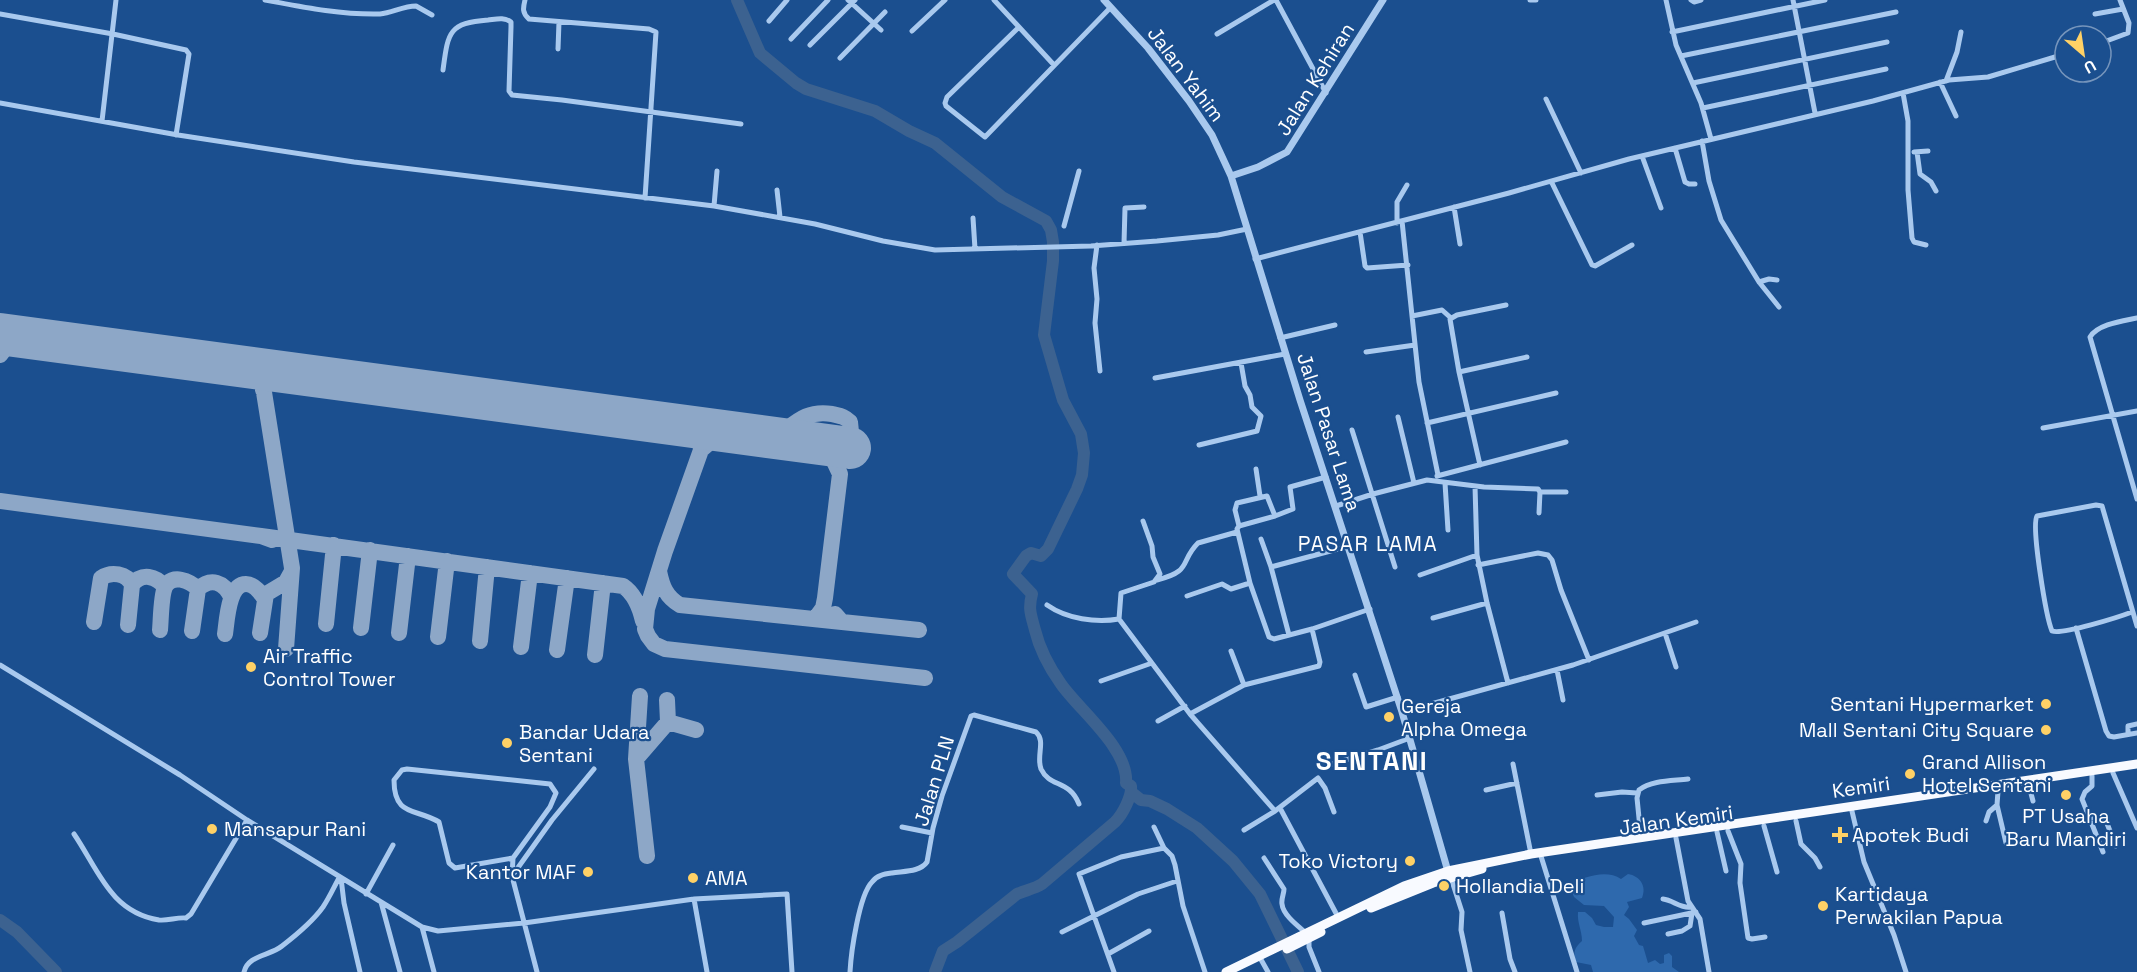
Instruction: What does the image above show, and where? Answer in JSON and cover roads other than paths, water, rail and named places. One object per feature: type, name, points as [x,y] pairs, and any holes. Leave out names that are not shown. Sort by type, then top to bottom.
[{"type":"highway","name":"Kemiri","points":[[1732,828],[2137,764]]},
{"type":"highway","name":"Jalan Kemiri","points":[[1226,972],[1271,954],[1338,917],[1404,886],[1449,874],[1538,855],[1641,838],[1764,826],[1852,810],[2137,770]]},
{"type":"highway","name":"Jalan Kemiri","points":[[1538,855],[1676,838],[1732,828]]},
{"type":"highway","name":"Jalan Kemiri","points":[[1305,936],[1449,874]]},
{"type":"highway","name":"Jalan Kemiri","points":[[1240,972],[1260,958]]},
{"type":"street","points":[[102,121],[116,0]]},
{"type":"street","points":[[265,0],[307,8],[355,13],[390,13],[416,6],[432,15]]},
{"type":"street","points":[[525,0],[523,8],[525,16],[529,19],[654,30],[656,37],[645,198]]},
{"type":"street","points":[[769,21],[787,0]]},
{"type":"street","points":[[791,39],[828,0]]},
{"type":"street","points":[[912,30],[945,0]]},
{"type":"street","points":[[994,0],[1054,65]]},
{"type":"street","name":"Jalan Yahim","points":[[1104,0],[1148,48],[1189,101],[1212,135],[1230,176]]},
{"type":"street","points":[[1217,34],[1275,0],[1326,93]]},
{"type":"street","name":"Jalan Kehiran","points":[[1230,176],[1258,167],[1287,152],[1383,0]]},
{"type":"street","points":[[1530,0],[1536,0]]},
{"type":"street","points":[[1666,0],[1672,32],[1703,108],[1711,139]]},
{"type":"street","points":[[1691,0],[1694,2],[1701,0]]},
{"type":"street","points":[[1672,32],[1793,3],[1825,0]]},
{"type":"street","points":[[2113,39],[2128,33],[2130,28],[2120,0]]},
{"type":"street","points":[[810,45],[852,1],[881,30]]},
{"type":"street","points":[[1793,3],[1815,113]]},
{"type":"street","points":[[1019,27],[946,99],[946,106],[949,110],[985,137],[1111,7]]},
{"type":"street","points":[[2095,14],[2124,9]]},
{"type":"street","points":[[840,58],[885,12]]},
{"type":"street","points":[[1681,56],[1896,12]]},
{"type":"street","points":[[0,14],[113,34],[186,50],[188,52],[176,135]]},
{"type":"street","points":[[443,70],[448,39],[460,24],[505,19],[511,22],[509,91],[511,94],[741,124]]},
{"type":"street","points":[[558,49],[559,22]]},
{"type":"street","points":[[1956,116],[1947,83],[1961,32]]},
{"type":"street","points":[[1693,83],[1887,42]]},
{"type":"street","points":[[1255,259],[1553,180],[1676,152],[1702,145],[1711,139],[1815,113],[1904,98],[1947,83],[1988,77],[2053,58]]},
{"type":"street","points":[[1703,108],[1886,69]]},
{"type":"street","points":[[1904,98],[1909,153],[1908,190],[1912,238],[1914,242],[1926,245]]},
{"type":"street","points":[[1546,99],[1581,173]]},
{"type":"street","points":[[0,103],[176,135],[354,162],[714,206],[780,217],[928,249],[1097,245],[1186,239],[1247,229]]},
{"type":"street","points":[[1702,145],[1709,181],[1721,220],[1759,282],[1779,307]]},
{"type":"street","points":[[1909,153],[1928,151]]},
{"type":"street","points":[[1676,152],[1685,182],[1695,184]]},
{"type":"street","points":[[1917,152],[1920,174],[1936,191]]},
{"type":"street","points":[[1643,160],[1661,208]]},
{"type":"street","points":[[714,206],[717,171]]},
{"type":"street","points":[[1064,226],[1079,171]]},
{"type":"street","name":"Jalan Pasar Lama","points":[[1230,176],[1280,338],[1398,697],[1449,874]]},
{"type":"street","points":[[1553,180],[1591,264],[1598,264],[1632,245]]},
{"type":"street","points":[[1407,185],[1397,202],[1408,265],[1419,382],[1438,476]]},
{"type":"street","points":[[777,190],[780,217]]},
{"type":"street","points":[[1124,243],[1125,208],[1144,207]]},
{"type":"street","points":[[1454,207],[1460,244]]},
{"type":"street","points":[[973,218],[975,249]]},
{"type":"street","points":[[1360,232],[1367,268],[1408,265]]},
{"type":"street","points":[[1097,245],[1094,268],[1097,299],[1095,323],[1100,371]]},
{"type":"street","points":[[1759,282],[1769,279],[1777,280]]},
{"type":"street","points":[[1451,318],[1506,305]]},
{"type":"street","points":[[1412,316],[1442,310],[1451,318]]},
{"type":"street","points":[[1451,318],[1449,321],[1459,372],[1480,465]]},
{"type":"street","points":[[2137,318],[2100,328],[2090,337],[2137,499]]},
{"type":"street","points":[[1280,338],[1335,326]]},
{"type":"street","points":[[1366,352],[1415,345]]},
{"type":"street","points":[[1155,378],[1286,354]]},
{"type":"street","points":[[1459,372],[1527,357]]},
{"type":"street","points":[[1199,445],[1254,434],[1259,429],[1261,417],[1252,407],[1241,363]]},
{"type":"street","points":[[1427,423],[1556,393]]},
{"type":"street","points":[[2043,428],[2137,411]]},
{"type":"street","points":[[1398,417],[1413,483]]},
{"type":"street","points":[[1352,430],[1395,567]]},
{"type":"street","points":[[1336,506],[1566,442]]},
{"type":"street","points":[[1256,469],[1260,496]]},
{"type":"street","points":[[1326,477],[1290,487],[1293,508],[1198,543],[1182,569],[1169,577],[1121,593],[1119,619],[1190,714],[1277,809],[1338,917]]},
{"type":"street","points":[[1427,480],[1475,486],[1538,489],[1540,492],[1566,492]]},
{"type":"street","points":[[1445,483],[1448,530]]},
{"type":"street","points":[[1475,486],[1476,555],[1508,683]]},
{"type":"street","points":[[1539,513],[1540,492]]},
{"type":"street","points":[[1275,516],[1268,497],[1260,496],[1236,504],[1238,529],[1250,583],[1269,638],[1274,639],[1312,629],[1370,609]]},
{"type":"street","points":[[2132,612],[2056,633],[2051,628],[2035,519],[2041,514],[2102,506],[2137,626]]},
{"type":"street","points":[[1143,521],[1152,546],[1153,557],[1160,571],[1157,580]]},
{"type":"street","points":[[1261,539],[1289,635]]},
{"type":"street","points":[[1271,567],[1349,546]]},
{"type":"street","points":[[1478,565],[1538,553],[1548,555],[1552,560],[1589,660]]},
{"type":"street","points":[[1420,575],[1476,555]]},
{"type":"street","points":[[1187,596],[1222,584],[1231,589],[1250,583]]},
{"type":"street","points":[[1433,618],[1487,603]]},
{"type":"street","points":[[1047,605],[1062,613],[1084,619],[1103,621],[1119,619]]},
{"type":"street","points":[[1402,712],[1557,670],[1696,622]]},
{"type":"street","points":[[2076,628],[2106,731],[2109,736],[2114,737],[2137,733]]},
{"type":"street","points":[[1190,714],[1244,686],[1319,666],[1312,629]]},
{"type":"street","points":[[1665,633],[1676,667]]},
{"type":"street","points":[[1231,651],[1244,686]]},
{"type":"street","points":[[1101,681],[1152,663]]},
{"type":"street","points":[[0,665],[422,927],[438,931],[524,923],[694,899],[787,894],[792,972]]},
{"type":"street","points":[[1557,670],[1563,700]]},
{"type":"street","points":[[1355,675],[1366,707],[1398,697]]},
{"type":"street","points":[[1158,721],[1185,706]]},
{"type":"street","name":"Jalan PLN","points":[[850,972],[852,952],[870,883],[885,874],[924,866],[929,856],[932,833],[946,786],[969,720],[974,715],[1036,732],[1041,740],[1039,760],[1045,775],[1049,780],[1071,790],[1078,804]]},
{"type":"street","points":[[2128,734],[2128,726],[2137,724]]},
{"type":"street","points":[[1326,765],[1410,738]]},
{"type":"street","points":[[1513,764],[1538,855],[1577,972]]},
{"type":"street","points":[[513,858],[453,868],[448,859],[439,822],[399,804],[394,788],[396,775],[402,770],[415,768],[550,784],[555,789],[555,798],[513,858],[512,876],[537,972]]},
{"type":"street","points":[[512,876],[552,820],[594,769]]},
{"type":"street","points":[[2113,773],[2137,828]]},
{"type":"street","points":[[2092,776],[2092,786],[2082,799],[2103,852]]},
{"type":"street","points":[[1244,830],[1318,778],[1325,788],[1334,812]]},
{"type":"street","points":[[1637,794],[1645,786],[1688,779]]},
{"type":"street","points":[[1486,790],[1517,783]]},
{"type":"street","points":[[2029,786],[2033,801]]},
{"type":"street","points":[[1998,790],[1997,805],[2006,843]]},
{"type":"street","points":[[1596,795],[1622,792],[1637,794]]},
{"type":"street","points":[[1637,794],[1641,838]]},
{"type":"street","points":[[1986,821],[1989,812],[1997,805]]},
{"type":"street","points":[[1852,810],[1864,862],[1894,934],[1906,972]]},
{"type":"street","points":[[2089,818],[2104,816],[2116,846]]},
{"type":"street","points":[[74,834],[105,887],[119,901],[135,912],[165,921],[174,917],[186,918],[191,914],[247,820]]},
{"type":"street","points":[[1796,821],[1800,841],[1820,867]]},
{"type":"street","points":[[1764,826],[1776,872]]},
{"type":"street","points":[[902,827],[932,833]]},
{"type":"street","points":[[1154,827],[1164,848],[1172,856],[1186,917],[1204,972]]},
{"type":"street","points":[[1732,828],[1741,864],[1740,883],[1748,938],[1765,937]]},
{"type":"street","points":[[1717,832],[1726,871]]},
{"type":"street","points":[[1668,934],[1682,931],[1690,926],[1693,911],[1676,838]]},
{"type":"street","points":[[366,894],[393,845]]},
{"type":"street","points":[[1114,972],[1079,878],[1080,873],[1121,857],[1164,848]]},
{"type":"street","points":[[1264,858],[1284,889],[1281,902],[1283,908],[1305,936],[1319,972]]},
{"type":"street","points":[[1449,874],[1462,912],[1461,930],[1470,972]]},
{"type":"street","points":[[244,972],[251,961],[281,947],[315,915],[322,908],[340,878]]},
{"type":"street","points":[[340,878],[360,972]]},
{"type":"street","points":[[1062,932],[1138,894],[1177,881]]},
{"type":"street","points":[[694,899],[707,972]]},
{"type":"street","points":[[1663,899],[1693,911],[1701,919],[1709,972]]},
{"type":"street","points":[[381,902],[400,972]]},
{"type":"street","points":[[1644,924],[1693,911]]},
{"type":"street","points":[[1502,913],[1510,959],[1515,972]]},
{"type":"street","points":[[422,927],[434,972]]},
{"type":"street","points":[[1108,954],[1149,932]]},
{"type":"street","points":[[1260,958],[1268,972]]},
{"type":"waterway","points":[[737,0],[760,53],[796,83],[806,89],[875,111],[935,143],[1002,197],[1046,221],[1051,230],[1053,261],[1044,335],[1063,400],[1081,434],[1084,453],[1082,475],[1048,549],[1041,556],[1031,553],[1026,556],[1013,574],[1032,594],[1031,616],[1039,645],[1049,665],[1069,695],[1112,744],[1120,757],[1125,770],[1126,783],[1131,786],[1131,790],[1126,805],[1115,822],[1042,884],[1017,894],[943,951],[935,972]]},
{"type":"waterway","points":[[1131,792],[1141,800],[1150,801],[1167,809],[1197,828],[1233,861],[1260,894],[1298,972]]},
{"type":"waterway","points":[[0,920],[17,932],[56,972]]},
{"type":"place","name":"Air Traffic Control Tower","points":[[251,667]]},
{"type":"place","name":"Sentani Hypermarket","points":[[2046,704]]},
{"type":"place","name":"Gereja Alpha Omega","points":[[1389,717]]},
{"type":"place","name":"Mall Sentani City Square","points":[[2046,730]]},
{"type":"place","name":"Bandar Udara Sentani","points":[[507,743]]},
{"type":"place","name":"Grand Allison Hotel Sentani","points":[[1910,774]]},
{"type":"place","name":"PT Usaha Baru Mandiri","points":[[2066,795]]},
{"type":"place","name":"Mansapur Rani","points":[[212,829]]},
{"type":"place","name":"Apotek Budi","points":[[1840,835]]},
{"type":"place","name":"Toko Victory","points":[[1410,861]]},
{"type":"place","name":"Kantor MAF","points":[[588,872]]},
{"type":"place","name":"AMA","points":[[693,878]]},
{"type":"place","name":"Hollandia Deli","points":[[1444,886]]},
{"type":"place","name":"Kartidaya Perwakilan Papua","points":[[1823,906]]},
{"type":"district","name":"PASAR LAMA","points":[[1368,543]]},
{"type":"district","name":"SENTANI","points":[[1372,761]]}]
